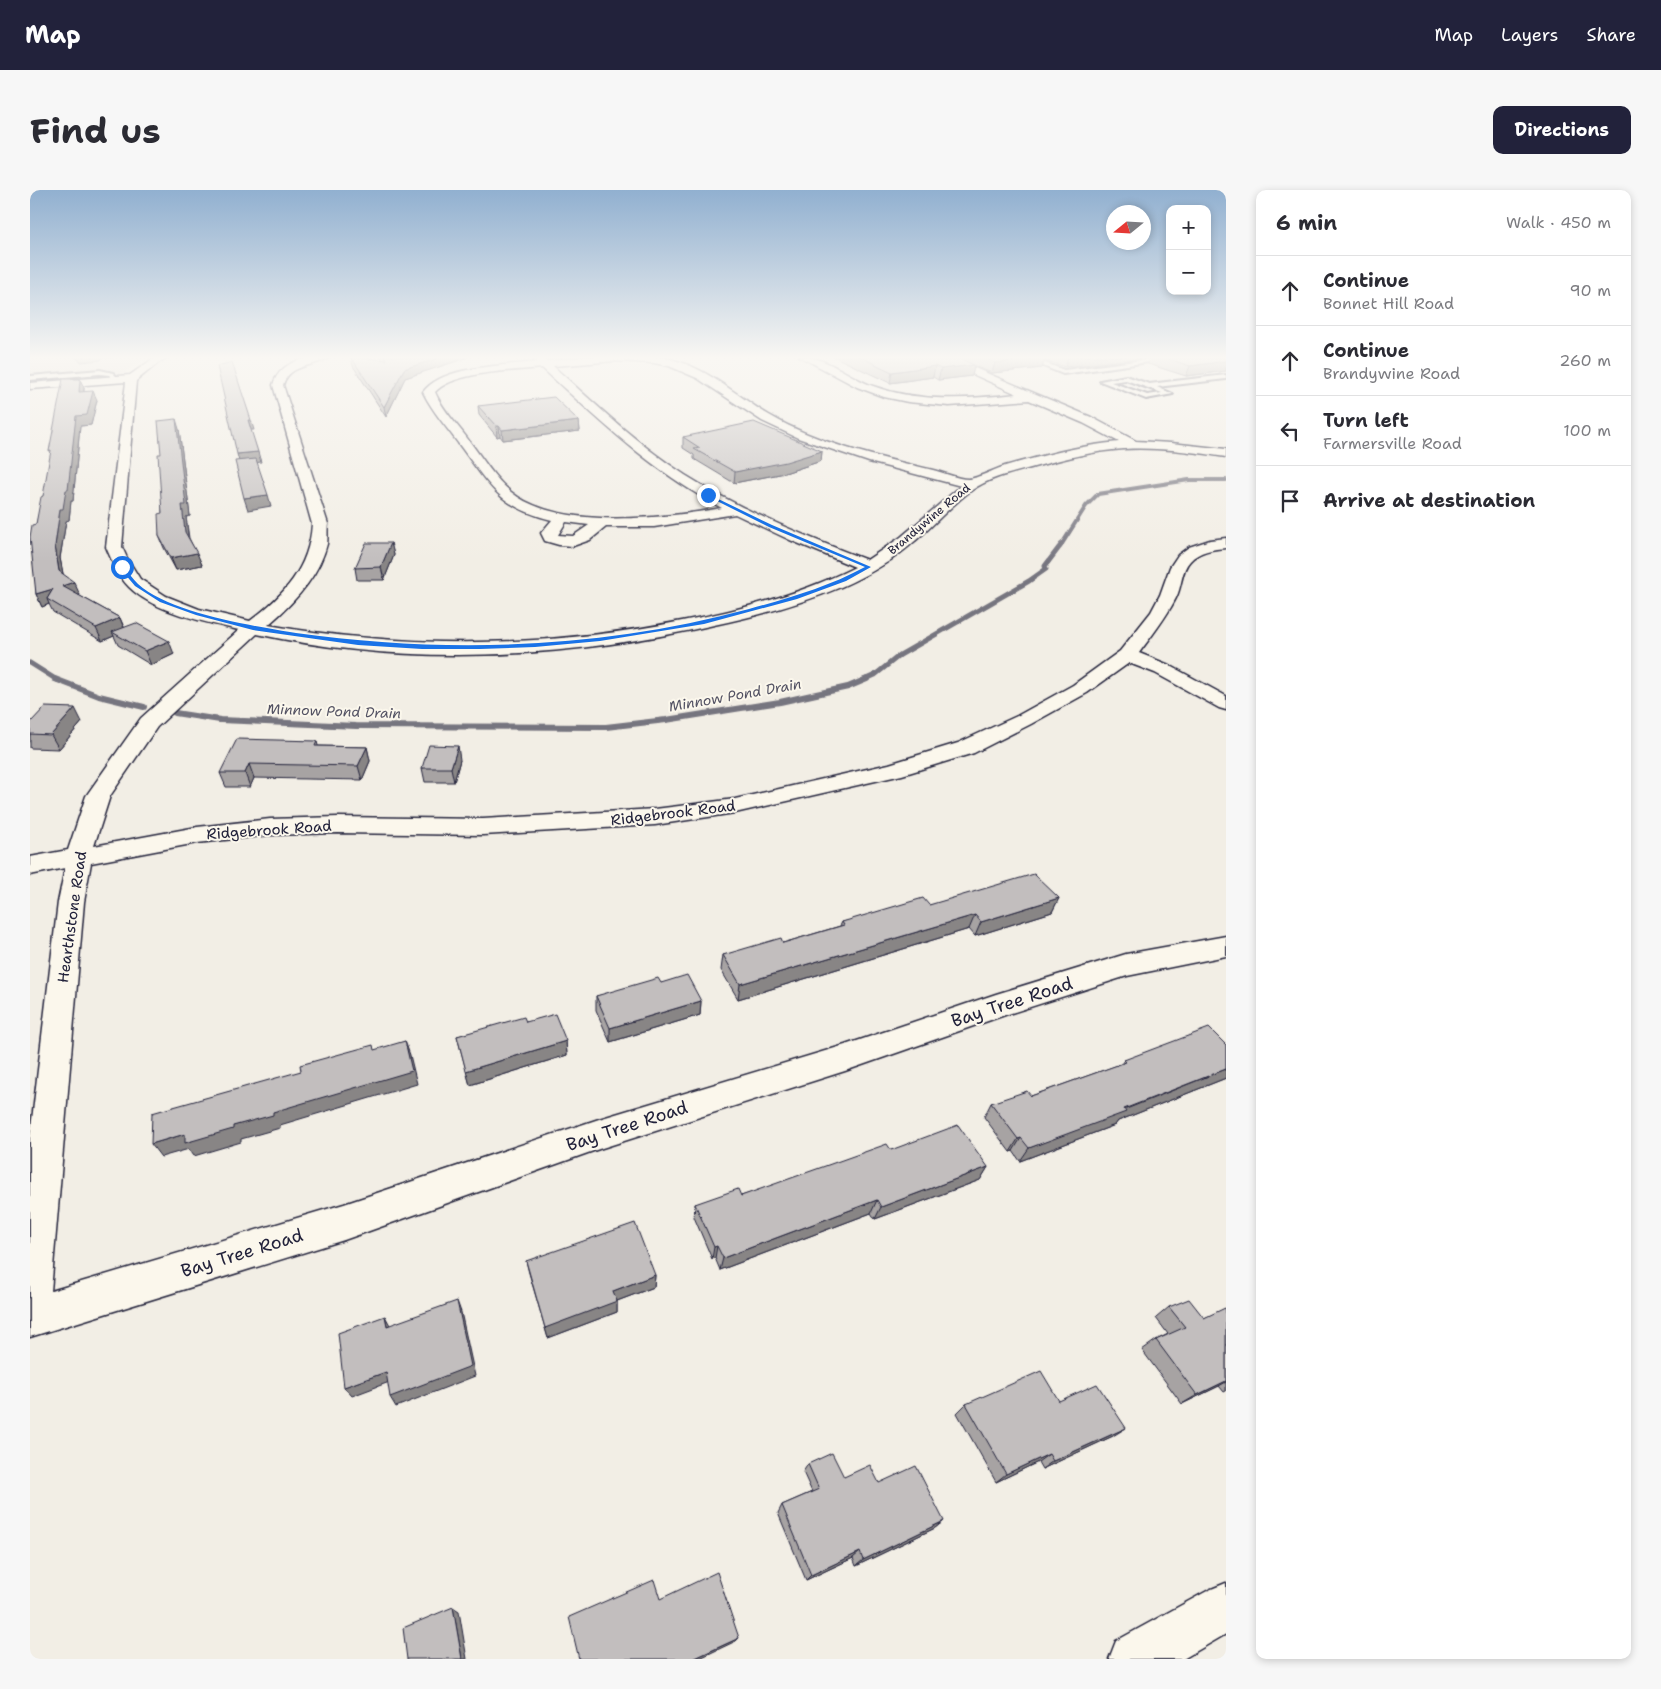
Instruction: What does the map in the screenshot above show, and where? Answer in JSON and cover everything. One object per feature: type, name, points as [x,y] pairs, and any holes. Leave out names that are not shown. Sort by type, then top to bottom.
[{"type":"street","name":"Brandywine Road","points":[[128,425],[114,547],[122,567],[137,585],[162,600],[198,614],[253,628],[358,643],[422,647],[526,646],[651,632],[704,623],[753,611],[844,580],[897,549],[971,484],[995,473],[1044,459],[1108,447],[1134,445],[1175,447],[1226,453]]},
{"type":"street","name":"Hearthstone Road","points":[[30,1303],[71,902],[79,856],[98,796],[149,723],[188,684],[274,611],[299,584],[311,562],[319,543],[320,524],[290,425]]},
{"type":"street","points":[[452,425],[495,485],[515,502],[538,512],[562,518],[601,523],[655,523],[684,520],[735,510]]},
{"type":"street","points":[[614,425],[650,456],[678,476],[735,510],[868,567]]},
{"type":"street","points":[[779,425],[808,438],[862,455],[971,484]]},
{"type":"street","points":[[1096,425],[1134,445]]},
{"type":"street","points":[[562,518],[549,534],[551,538],[560,542],[582,539],[601,523]]},
{"type":"street","name":"Ridgebrook Road","points":[[30,866],[197,835],[270,827],[338,825],[492,827],[655,817],[735,806],[894,770],[966,748],[1024,720],[1080,689],[1127,655],[1159,614],[1169,595],[1178,567],[1184,558],[1195,550],[1210,545],[1226,544]]},
{"type":"street","points":[[1127,655],[1162,669],[1226,704]]},
{"type":"street","name":"Bay Tree Road","points":[[30,1317],[344,1222],[599,1134],[844,1058],[996,1006],[1126,965],[1226,946]]},
{"type":"street","points":[[1134,1659],[1226,1607]]},
{"type":"building","points":[[54,425],[75,425],[68,490],[66,490],[63,509],[60,509],[55,546],[59,571],[74,582],[62,586],[120,618],[96,628],[47,599],[53,589],[36,594],[30,537],[32,525],[36,524],[41,497],[43,496],[51,450],[49,451]]},
{"type":"building","points":[[158,425],[177,425],[186,505],[182,505],[185,532],[197,553],[171,558],[159,536],[158,514],[162,513],[158,454],[161,454]]},
{"type":"building","points":[[230,425],[249,425],[258,452],[237,454]]},
{"type":"building","points":[[495,425],[549,425],[502,430],[499,426]]},
{"type":"building","points":[[742,425],[760,425],[822,451],[786,462],[735,472],[694,449],[700,448],[683,437]]},
{"type":"building","points":[[256,459],[268,495],[244,498],[235,461]]},
{"type":"building","points":[[366,543],[391,543],[381,567],[355,568]]},
{"type":"building","points":[[136,623],[169,641],[145,651],[112,632]]},
{"type":"building","points":[[45,707],[75,708],[51,735],[30,734],[30,723]]},
{"type":"building","points":[[237,739],[317,741],[315,746],[367,747],[358,766],[249,764],[245,773],[220,773]]},
{"type":"building","points":[[429,745],[458,746],[451,768],[422,768]]},
{"type":"building","points":[[1034,874],[1059,898],[981,922],[975,915],[740,984],[723,955],[781,938],[783,943],[844,925],[842,922],[923,898],[929,905]]},
{"type":"building","points":[[687,975],[701,1001],[610,1028],[596,996],[658,978],[661,983]]},
{"type":"building","points":[[555,1014],[566,1041],[466,1071],[457,1036],[524,1017],[526,1022]]},
{"type":"building","points":[[1209,1028],[1226,1045],[1226,1069],[1124,1109],[1126,1112],[1029,1148],[1021,1138],[1018,1139],[991,1103],[1027,1091],[1031,1096],[1126,1062],[1124,1060]]},
{"type":"building","points":[[405,1041],[412,1071],[273,1112],[273,1115],[233,1126],[233,1129],[185,1143],[185,1134],[151,1144],[152,1113],[301,1071],[300,1065],[373,1045],[374,1050]]},
{"type":"building","points":[[958,1125],[988,1167],[881,1207],[877,1200],[723,1258],[717,1246],[714,1247],[695,1204],[738,1189],[741,1196],[887,1144],[891,1150]]},
{"type":"building","points":[[635,1223],[655,1275],[613,1291],[617,1301],[545,1328],[526,1261]]},
{"type":"building","points":[[1189,1299],[1204,1318],[1225,1308],[1226,1310],[1226,1381],[1197,1395],[1156,1340],[1185,1327],[1169,1307]]},
{"type":"building","points":[[457,1301],[471,1366],[390,1397],[386,1372],[344,1387],[338,1333],[385,1316],[387,1326]]},
{"type":"building","points":[[1041,1371],[1059,1401],[1097,1384],[1126,1428],[1053,1461],[1049,1454],[1006,1474],[966,1404]]},
{"type":"building","points":[[832,1453],[844,1477],[870,1465],[879,1483],[916,1466],[944,1521],[863,1560],[860,1552],[811,1575],[782,1505],[819,1489],[808,1464]]},
{"type":"building","points":[[717,1572],[739,1638],[693,1659],[579,1659],[569,1617],[654,1580],[660,1599]]},
{"type":"building","points":[[453,1607],[462,1659],[407,1659],[403,1628]]},
{"type":"waterway","name":"Minnow Pond Drain","points":[[1060,547],[1086,506],[1098,494],[1189,480],[1226,480]]},
{"type":"waterway","name":"Minnow Pond Drain","points":[[864,680],[875,675],[900,655],[1029,581],[1046,569],[1045,566],[1061,545]]},
{"type":"waterway","name":"Minnow Pond Drain","points":[[30,663],[56,679]]},
{"type":"waterway","name":"Minnow Pond Drain","points":[[56,679],[99,696],[144,707]]},
{"type":"waterway","name":"Minnow Pond Drain","points":[[175,713],[220,720],[356,726],[606,727],[666,720],[780,702],[848,687],[867,679]]},
{"type":"route","points":[[122,567],[137,585],[162,600],[198,614],[275,632],[358,643],[422,647],[535,646],[600,639],[704,623],[795,598],[844,580],[868,567],[770,526],[708,495]]}]
